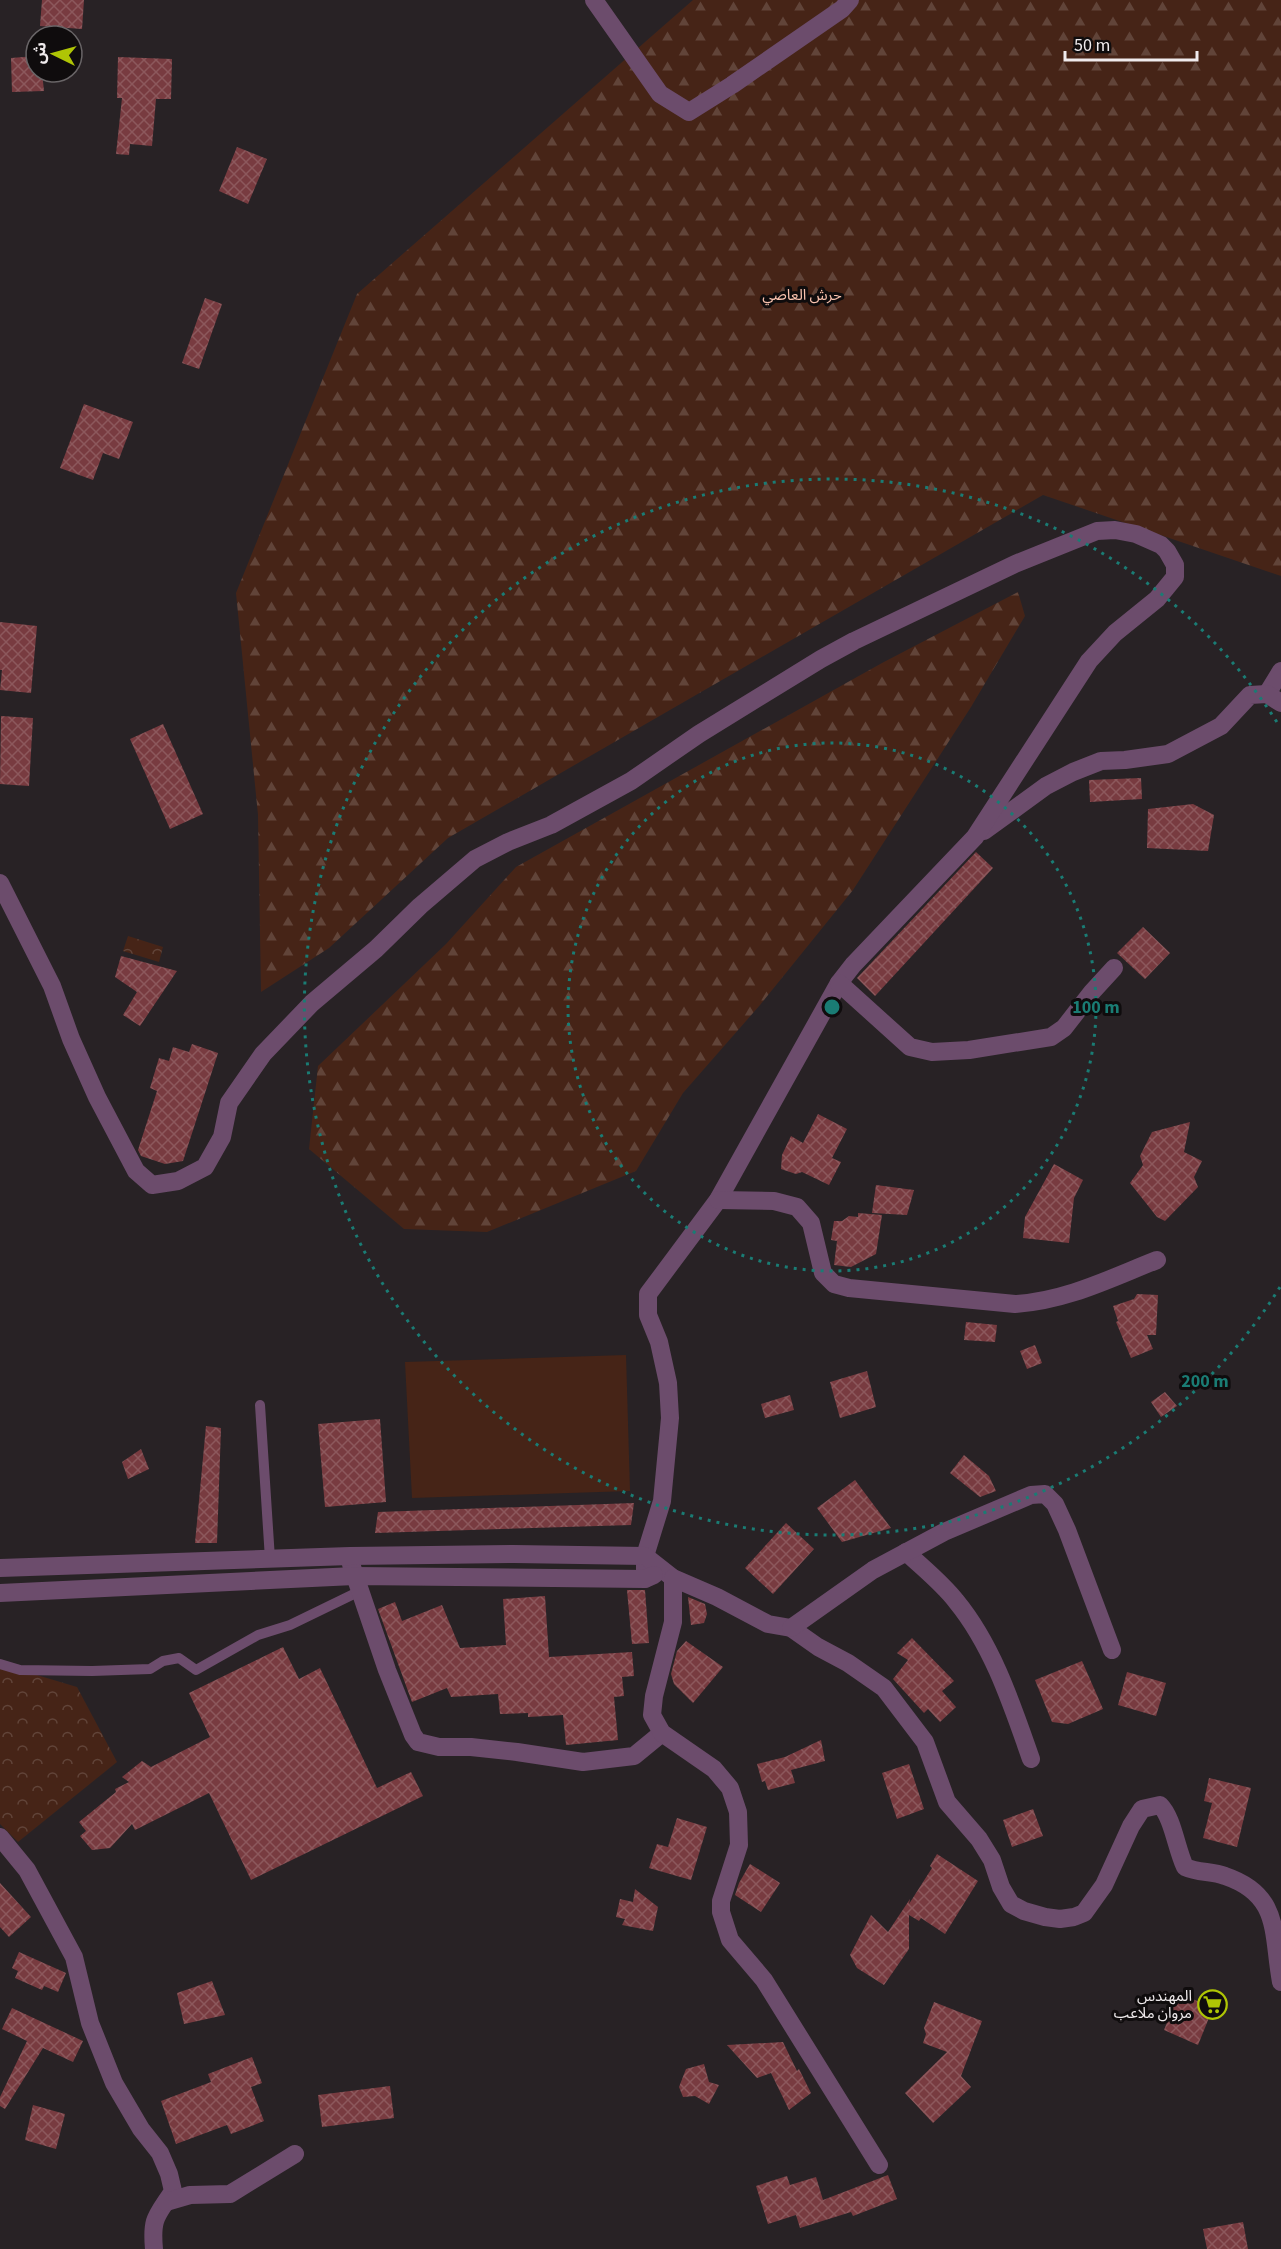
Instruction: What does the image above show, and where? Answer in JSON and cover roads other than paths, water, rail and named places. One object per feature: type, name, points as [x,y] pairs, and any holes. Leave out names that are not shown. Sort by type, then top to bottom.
[{"type":"street","points":[[594,0],[660,94],[689,112],[842,9],[850,0]]},
{"type":"street","points":[[0,883],[52,986],[71,1039],[97,1097],[136,1171],[152,1185],[178,1181],[205,1167],[222,1137],[229,1104],[263,1054],[312,1003],[376,949],[420,906],[475,859],[508,842],[551,825],[631,780],[708,728],[821,659],[994,574],[1053,547],[1097,531],[1115,530],[1152,539],[1167,551],[1175,565],[1175,577],[1156,598],[1115,633],[1089,661],[975,837]]},
{"type":"street","points":[[645,1579],[645,1556],[662,1501],[670,1418],[668,1383],[660,1342],[648,1315],[648,1294],[718,1200],[839,984],[853,965],[975,837],[1046,786],[1072,772],[1101,761],[1168,754],[1221,726],[1250,695],[1274,699],[1281,670]]},
{"type":"street","points":[[839,984],[910,1047],[932,1052],[969,1050],[1051,1037],[1064,1028],[1114,968]]},
{"type":"street","points":[[718,1200],[774,1201],[797,1207],[811,1223],[823,1273],[834,1284],[849,1288],[1016,1304],[1040,1302],[1071,1294],[1157,1260]]},
{"type":"street","points":[[791,1628],[873,1570],[906,1552],[944,1532],[1031,1495],[1045,1494],[1055,1504],[1067,1530],[1112,1650]]},
{"type":"street","points":[[906,1552],[956,1600],[978,1632],[1004,1686],[1031,1759]]},
{"type":"street","points":[[514,1554],[516,1577]]},
{"type":"street","points":[[0,1568],[350,1556],[514,1554],[645,1556],[668,1575],[768,1623],[791,1628],[818,1647],[849,1663],[884,1688],[925,1742],[947,1802],[979,1839],[992,1860],[1001,1887],[1011,1904],[1024,1911],[1045,1917],[1074,1917],[1084,1913],[1104,1885],[1131,1826],[1142,1809],[1160,1805],[1167,1812],[1177,1851],[1185,1867],[1201,1873],[1224,1875],[1245,1885],[1260,1895],[1271,1910],[1281,1982]]},
{"type":"street","points":[[350,1556],[357,1584],[387,1671],[412,1735],[418,1742],[439,1747],[471,1747],[583,1762],[634,1756],[662,1733]]},
{"type":"street","points":[[0,1593],[357,1584],[516,1577],[645,1579],[668,1575]]},
{"type":"street","points":[[668,1575],[673,1622],[654,1696],[652,1715],[662,1733],[714,1769],[730,1788],[738,1812],[739,1845],[721,1901],[721,1912],[730,1940],[764,1980],[879,2165]]},
{"type":"street","points":[[0,1837],[27,1870],[74,1957],[90,2023],[114,2083],[141,2129],[160,2153],[169,2174],[173,2191],[156,2215],[152,2229],[154,2249]]},
{"type":"street","points":[[166,2202],[190,2195],[230,2194],[295,2154]]},
{"type":"lane","points":[[260,1405],[270,1559]]},
{"type":"lane","points":[[0,1664],[20,1670],[104,1671],[150,1669],[164,1661],[179,1658],[196,1670],[258,1635],[290,1625],[357,1584]]},
{"type":"place","name":"المهندس مروان ملاعب","points":[[1213,2005]]},
{"type":"park label","name":"حرش العاصي","points":[[802,295]]}]
